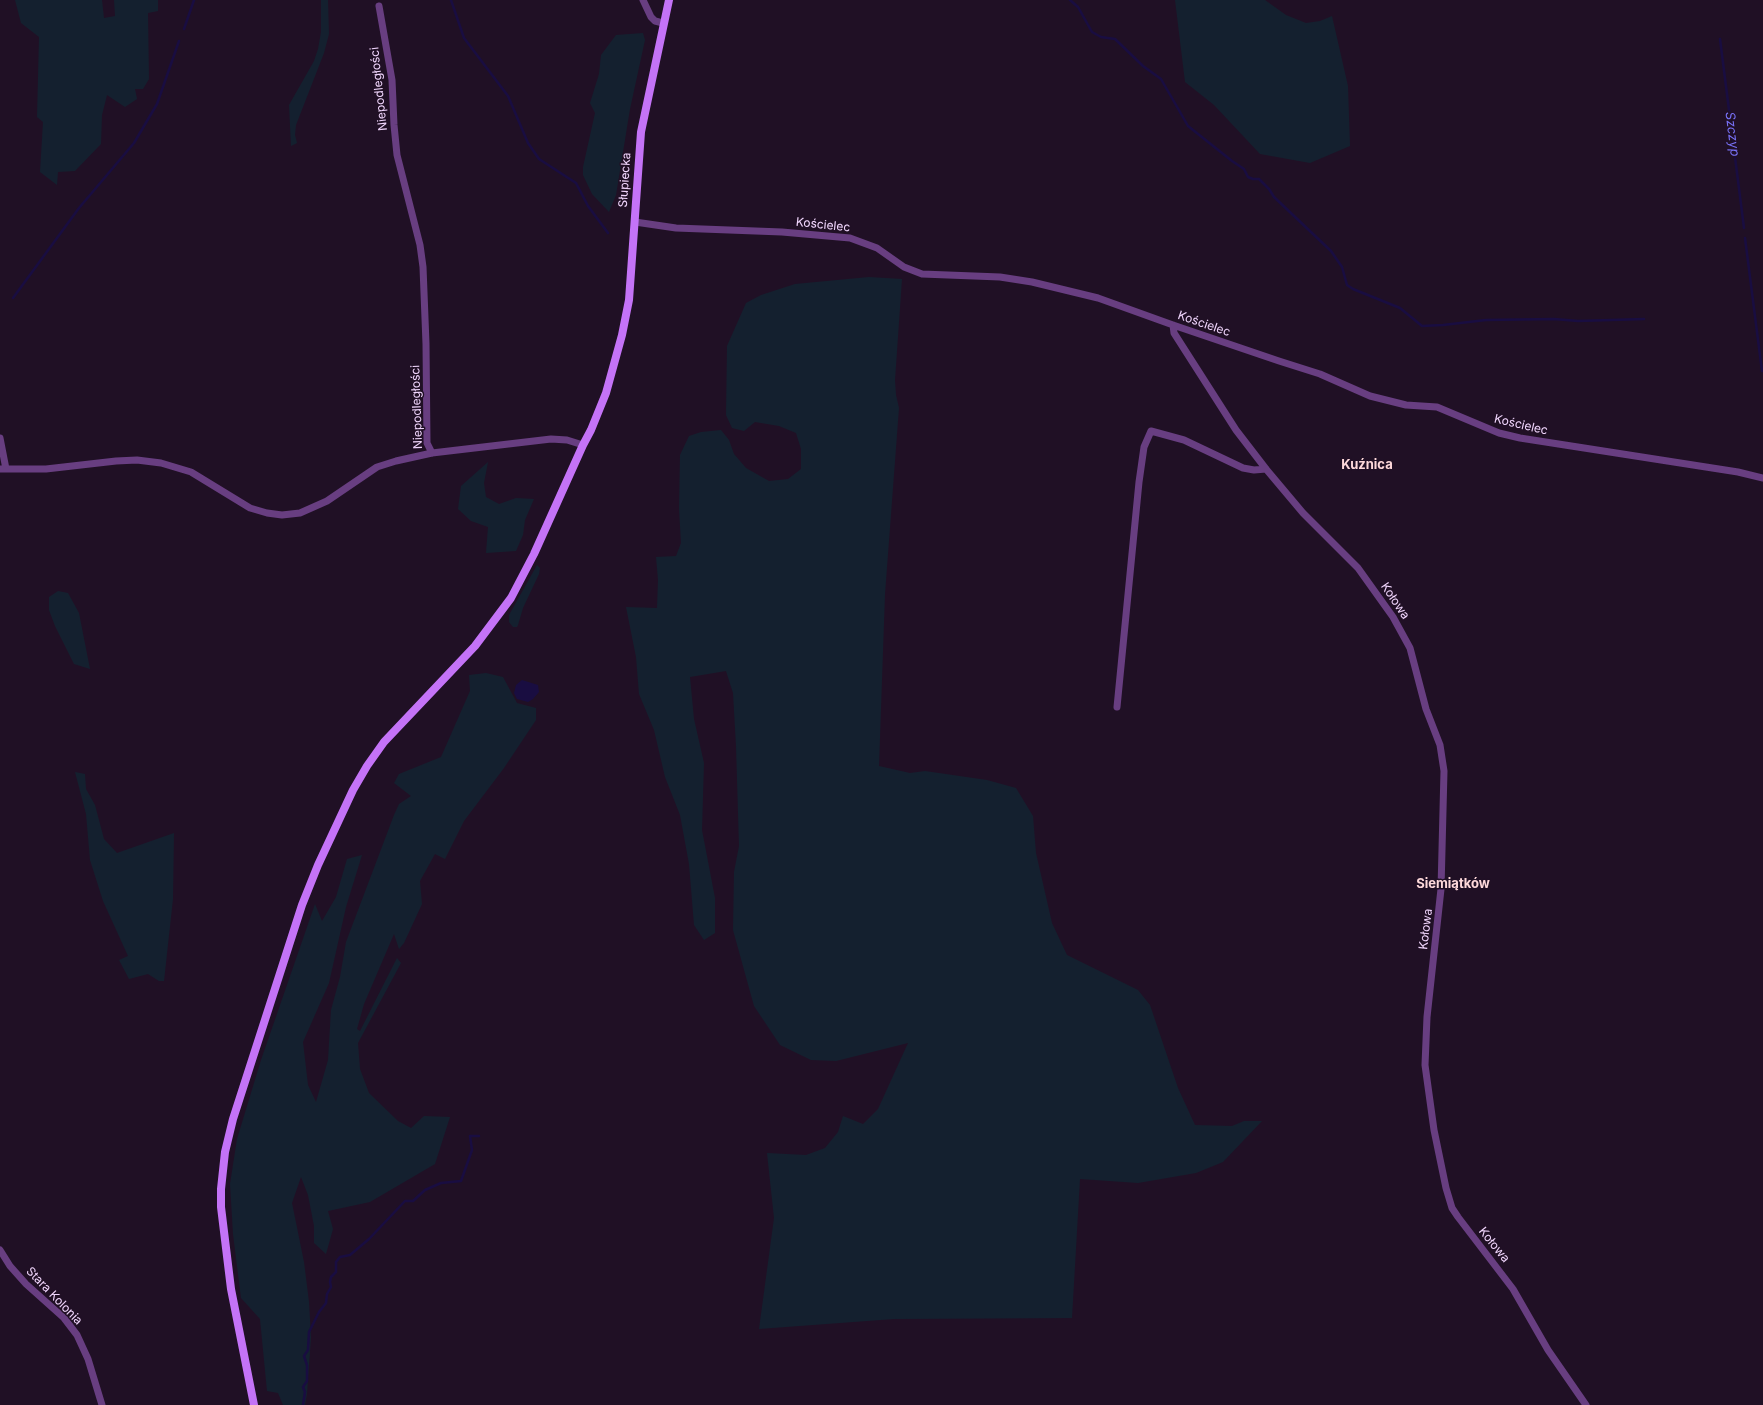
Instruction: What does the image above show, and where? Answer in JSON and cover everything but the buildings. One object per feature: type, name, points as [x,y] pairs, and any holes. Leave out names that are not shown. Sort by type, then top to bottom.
[{"type":"main road","name":"Słupiecka","points":[[254,1405],[228,1262],[221,1207],[222,1170],[233,1119],[302,905],[340,815],[360,777],[384,742],[475,646],[511,598],[534,554],[582,445],[599,411],[615,362],[629,300],[641,132],[669,0]]},
{"type":"street","points":[[643,0],[651,17],[655,21],[663,23]]},
{"type":"street","name":"Niepodległości","points":[[3,469],[46,469],[137,460],[161,463],[191,472],[250,508],[267,513],[282,515],[300,513],[327,501],[377,468],[396,461],[432,453],[427,443],[426,344],[423,267],[420,245],[397,155],[392,80],[379,6]]},
{"type":"street","name":"Kościelec","points":[[635,222],[676,228],[782,232],[850,238],[877,248],[904,267],[922,274],[1000,277],[1032,282],[1098,298],[1172,325],[1320,374],[1376,398],[1406,405],[1437,408],[1506,435],[1738,472],[1763,478]]},
{"type":"street","name":"Kołowa","points":[[1172,325],[1174,333],[1236,430],[1303,513],[1358,568],[1402,632],[1413,657],[1424,702],[1440,746],[1444,771],[1440,900],[1427,1017],[1425,1065],[1434,1130],[1446,1188],[1452,1208],[1513,1289],[1548,1350],[1586,1405]]},
{"type":"street","points":[[1118,707],[1139,482],[1144,447],[1151,431],[1184,440],[1243,468],[1254,470],[1266,469]]},
{"type":"street","points":[[0,438],[3,469]]},
{"type":"street","points":[[432,453],[551,439],[567,440],[582,445]]},
{"type":"street","name":"Stara Kolonia","points":[[0,1250],[10,1266],[18,1275],[64,1318],[77,1335],[88,1359],[102,1405]]},
{"type":"shaded area","points":[[15,0],[102,0],[104,18],[115,16],[114,0],[158,0],[158,11],[148,13],[149,79],[143,89],[135,89],[137,99],[125,107],[107,95],[102,115],[101,144],[75,171],[58,172],[57,185],[40,172],[43,122],[37,117],[39,37],[21,23]]},
{"type":"shaded area","points":[[321,0],[328,0],[329,34],[324,53],[296,125],[295,135],[297,143],[291,146],[289,105],[314,61],[318,49],[321,32]]},
{"type":"shaded area","points":[[1175,0],[1265,0],[1286,15],[1306,23],[1320,21],[1332,16],[1348,86],[1350,146],[1310,163],[1260,154],[1214,105],[1185,82]]},
{"type":"shaded area","points":[[643,33],[645,40],[630,109],[616,195],[609,212],[592,194],[583,175],[583,167],[595,113],[590,103],[599,74],[601,55],[616,35]]},
{"type":"shaded area","points":[[869,277],[902,279],[895,380],[899,408],[885,594],[879,766],[910,773],[925,771],[987,780],[1016,788],[1033,816],[1036,853],[1052,923],[1067,955],[1138,990],[1150,1005],[1178,1088],[1195,1125],[1232,1126],[1244,1121],[1262,1121],[1223,1162],[1196,1173],[1138,1183],[1080,1179],[1072,1318],[894,1319],[759,1329],[774,1218],[767,1153],[806,1155],[825,1148],[838,1132],[843,1116],[863,1124],[878,1109],[908,1043],[836,1061],[811,1060],[780,1045],[754,1006],[733,930],[734,872],[739,846],[733,693],[726,671],[690,677],[694,719],[704,763],[702,830],[715,898],[715,933],[704,940],[694,925],[689,864],[680,815],[665,777],[654,730],[639,694],[636,657],[626,607],[657,608],[658,580],[656,557],[676,556],[681,543],[679,509],[680,455],[689,436],[701,432],[721,430],[729,440],[734,454],[746,468],[769,481],[788,479],[801,469],[801,449],[796,433],[779,426],[755,422],[744,431],[732,428],[726,415],[727,346],[746,303],[761,295],[795,284]]},
{"type":"shaded area","points":[[488,462],[484,483],[486,497],[499,504],[516,498],[534,499],[525,520],[523,535],[516,551],[486,553],[488,527],[471,521],[458,509],[461,486]]},
{"type":"shaded area","points":[[537,565],[540,568],[539,574],[523,608],[518,625],[517,627],[513,627],[509,622],[509,615]]},
{"type":"shaded area","points":[[58,591],[68,593],[79,613],[90,669],[74,664],[55,626],[49,610],[49,597]]},
{"type":"shaded area","points":[[486,673],[503,677],[517,703],[536,708],[536,720],[504,768],[464,821],[445,859],[435,854],[420,881],[422,904],[404,943],[399,949],[394,934],[364,1004],[357,1029],[360,1031],[397,958],[401,963],[358,1043],[360,1069],[369,1093],[398,1121],[411,1128],[424,1116],[450,1117],[435,1164],[370,1202],[328,1211],[333,1229],[326,1254],[314,1243],[314,1226],[308,1195],[301,1177],[292,1203],[304,1262],[309,1302],[311,1337],[307,1394],[305,1405],[283,1405],[278,1393],[267,1391],[260,1319],[241,1298],[233,1234],[230,1184],[237,1139],[261,1060],[315,904],[322,921],[336,897],[347,859],[362,855],[346,907],[329,983],[303,1042],[308,1085],[316,1102],[328,1060],[331,1010],[340,977],[346,942],[394,815],[399,804],[411,796],[394,783],[399,774],[441,757],[470,691],[469,675]]},
{"type":"shaded area","points":[[522,680],[538,685],[539,692],[528,702],[517,699],[514,693],[516,685]]},
{"type":"shaded area","points":[[75,772],[85,774],[86,789],[95,805],[104,839],[117,853],[174,833],[173,899],[164,981],[159,981],[148,974],[129,979],[119,960],[128,956],[103,901],[90,860],[86,814]]},
{"type":"waterway","points":[[184,29],[194,0]]},
{"type":"waterway","points":[[451,0],[464,38],[508,96],[528,143],[539,159],[576,183],[588,206],[608,233]]},
{"type":"waterway","points":[[1070,0],[1078,7],[1092,32],[1101,37],[1115,39],[1143,66],[1161,79],[1188,126],[1244,169],[1248,177],[1259,179],[1269,189],[1274,197],[1331,251],[1342,267],[1347,285],[1353,289],[1400,308],[1422,326],[1486,320],[1554,319],[1578,321],[1644,319]]},
{"type":"waterway","name":"Szczyp","points":[[1720,39],[1744,228]]},
{"type":"waterway","points":[[13,298],[79,208],[134,143],[157,104],[179,41]]},
{"type":"waterway","name":"Szczyp","points":[[1745,238],[1763,371]]},
{"type":"waterway","points":[[303,1405],[305,1392],[303,1387],[307,1381],[307,1365],[304,1356],[308,1350],[309,1332],[319,1312],[326,1303],[327,1294],[331,1287],[331,1277],[336,1272],[336,1262],[340,1257],[350,1255],[369,1239],[405,1201],[413,1201],[425,1190],[441,1183],[461,1181],[472,1150],[470,1136],[479,1136]]},
{"type":"district","name":"Kuźnica","points":[[1367,465]]},
{"type":"district","name":"Siemiątków","points":[[1453,884]]}]
